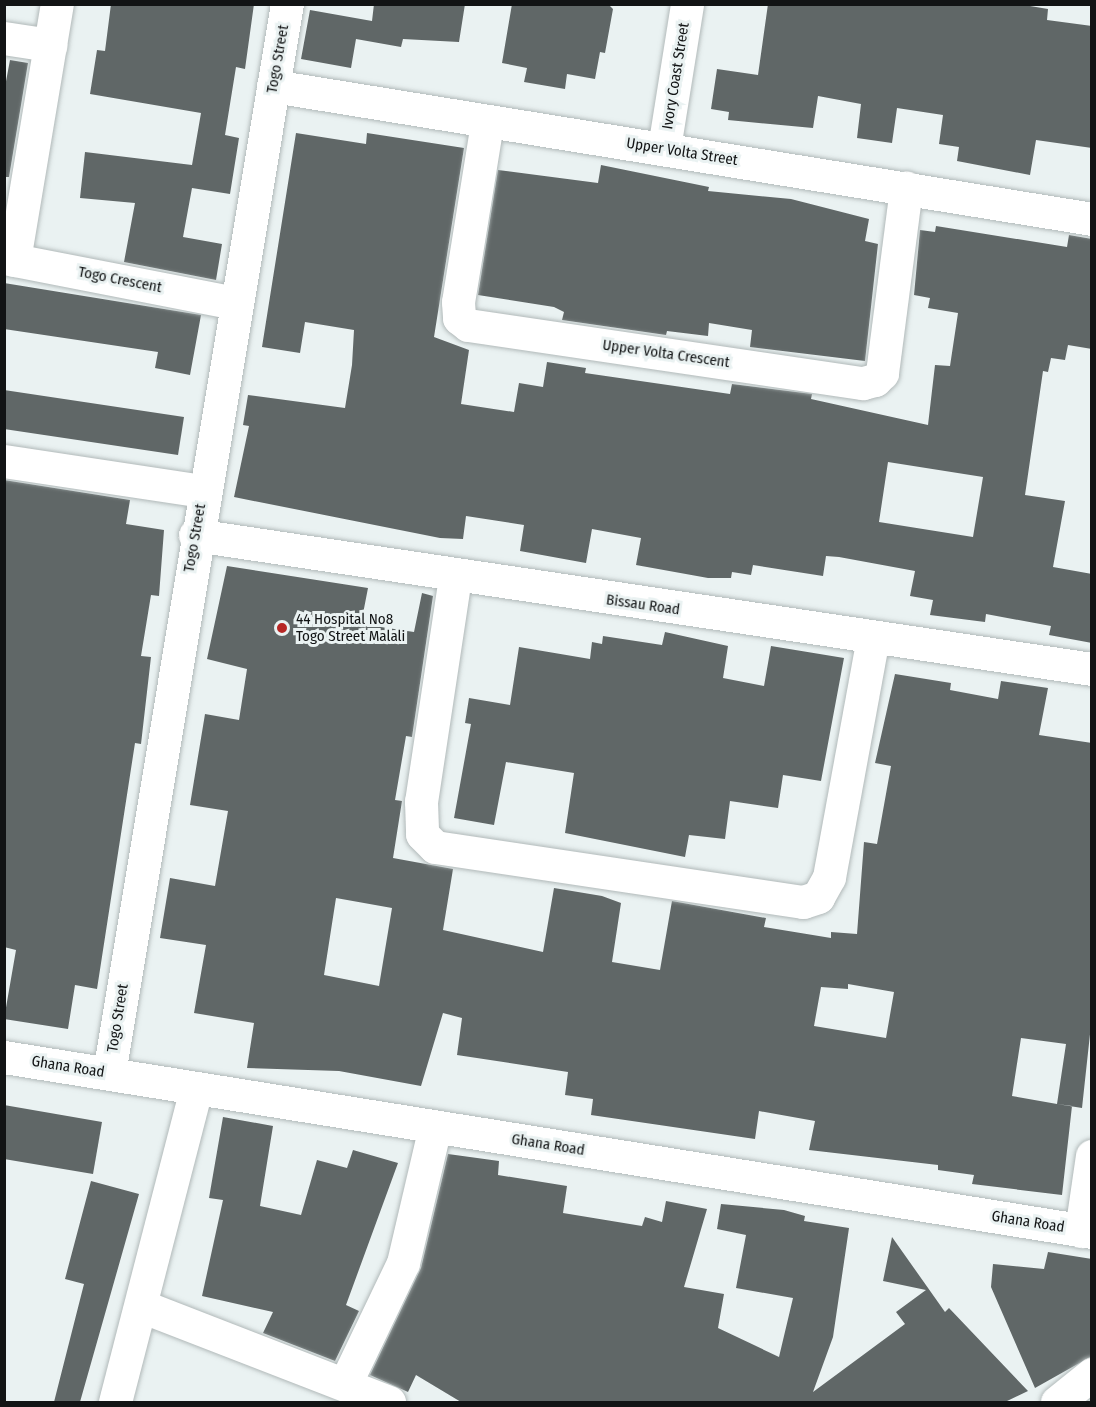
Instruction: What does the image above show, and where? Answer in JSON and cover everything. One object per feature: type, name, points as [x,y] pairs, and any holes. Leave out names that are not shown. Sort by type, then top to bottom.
[{"type":"street","points":[[9,259],[57,4]]},
{"type":"street","name":"Togo Street","points":[[109,1073],[195,535],[287,4]]},
{"type":"street","name":"Ivory Coast Street","points":[[664,148],[687,4]]},
{"type":"street","points":[[4,38],[50,45]]},
{"type":"street","name":"Upper Volta Street","points":[[273,86],[487,123],[664,148],[1092,219]]},
{"type":"street","name":"Upper Volta Crescent","points":[[487,123],[459,318],[480,327],[863,383],[875,380],[882,373],[906,188]]},
{"type":"street","name":"Togo Crescent","points":[[9,259],[236,303]]},
{"type":"street","points":[[4,461],[203,491]]},
{"type":"street","name":"Bissau Road","points":[[195,535],[455,577],[1092,669]]},
{"type":"street","points":[[455,577],[421,801],[422,834],[435,847],[803,903],[818,897],[829,877],[873,638]]},
{"type":"street","name":"Ghana Road","points":[[4,1057],[1086,1232]]},
{"type":"street","points":[[115,1402],[144,1307],[196,1089]]},
{"type":"street","points":[[345,1384],[403,1263],[435,1127]]},
{"type":"street","points":[[1086,1232],[1092,1156]]},
{"type":"street","points":[[144,1307],[389,1402]]},
{"type":"street","points":[[1057,1402],[1092,1374]]},
{"type":"building","points":[[111,4],[254,4],[245,69],[236,67],[225,135],[239,138],[230,194],[192,188],[183,237],[222,244],[216,280],[124,262],[135,203],[80,198],[85,152],[192,165],[201,113],[90,94],[97,50],[105,51]]},
{"type":"building","points":[[374,4],[465,4],[459,42],[403,39],[401,47],[356,39],[351,68],[301,59],[310,10],[372,21]]},
{"type":"building","points":[[512,4],[608,4],[613,9],[605,53],[600,52],[595,79],[567,74],[565,89],[524,82],[527,68],[502,63]]},
{"type":"building","points":[[768,4],[1018,4],[1048,9],[1047,20],[1092,26],[1092,148],[1036,140],[1030,175],[957,161],[959,147],[939,144],[943,115],[897,108],[892,143],[857,138],[861,104],[818,96],[813,128],[728,120],[729,112],[711,109],[717,69],[758,75]]},
{"type":"building","points":[[10,60],[28,63],[9,177],[4,177],[4,92]]},
{"type":"building","points":[[296,133],[366,144],[367,133],[464,148],[434,337],[469,350],[461,404],[514,412],[519,383],[543,387],[547,362],[586,368],[585,373],[730,394],[732,384],[812,394],[811,399],[928,425],[935,365],[950,366],[958,313],[928,308],[930,298],[914,295],[920,230],[935,232],[936,226],[1067,247],[1069,235],[1092,239],[1092,349],[1068,345],[1065,360],[1051,358],[1048,372],[1043,371],[1025,495],[1065,501],[1053,567],[1092,574],[1092,643],[1049,635],[1051,626],[986,614],[985,622],[930,615],[933,600],[910,596],[915,571],[839,557],[826,556],[823,576],[753,565],[751,575],[732,572],[731,578],[708,578],[636,565],[641,538],[592,529],[586,563],[520,551],[524,525],[466,516],[463,539],[440,538],[234,497],[249,426],[243,425],[248,395],[345,408],[352,365],[354,330],[305,322],[300,353],[262,347]],"holes":[[[888,462],[983,477],[973,537],[879,522]]]},
{"type":"building","points":[[601,165],[709,187],[708,191],[791,199],[869,219],[865,241],[878,244],[865,361],[750,347],[752,330],[709,323],[708,336],[667,331],[666,335],[562,320],[564,312],[554,307],[478,295],[498,170],[598,183]]},
{"type":"building","points":[[4,283],[201,315],[190,375],[155,368],[158,352],[4,329]]},
{"type":"building","points":[[4,390],[184,417],[178,455],[4,429]]},
{"type":"building","points":[[4,480],[130,500],[126,524],[164,530],[159,596],[151,595],[141,656],[151,657],[141,744],[135,743],[97,989],[75,985],[68,1029],[4,1019],[16,950],[4,947]]},
{"type":"building","points":[[227,566],[368,588],[361,624],[414,632],[422,593],[433,596],[412,737],[406,736],[395,800],[402,801],[393,858],[453,869],[443,930],[543,952],[554,888],[602,896],[621,903],[612,962],[660,970],[672,901],[766,918],[764,927],[831,938],[831,932],[857,934],[864,842],[877,844],[891,766],[875,763],[895,674],[951,683],[950,690],[998,699],[1001,681],[1048,688],[1039,735],[1092,743],[1091,1025],[1082,1108],[1072,1106],[1062,1195],[972,1184],[974,1175],[938,1170],[938,1165],[809,1150],[815,1121],[759,1111],[755,1139],[591,1115],[593,1099],[565,1095],[568,1072],[457,1055],[462,1018],[443,1013],[421,1086],[339,1071],[247,1068],[254,1023],[194,1013],[206,945],[160,938],[170,878],[215,886],[228,811],[190,805],[205,714],[239,720],[247,669],[207,659]],"holes":[[[336,898],[392,908],[379,986],[324,975]],[[848,984],[894,992],[886,1038],[814,1026],[821,987],[848,989]],[[1021,1038],[1066,1044],[1057,1104],[1012,1096]]]},
{"type":"building","points":[[665,632],[728,646],[723,678],[764,686],[771,646],[844,658],[821,781],[783,775],[778,808],[730,801],[725,839],[689,835],[685,857],[565,833],[574,773],[506,762],[494,825],[454,818],[471,724],[465,723],[469,698],[510,705],[519,647],[590,659],[592,642],[602,644],[603,636],[662,645]]},
{"type":"building","points":[[4,1105],[102,1122],[93,1174],[4,1159]]},
{"type":"building","points":[[223,1117],[273,1126],[260,1206],[301,1215],[317,1160],[347,1168],[353,1150],[398,1163],[346,1305],[359,1311],[335,1361],[263,1333],[273,1312],[202,1296],[223,1200],[209,1198]]},
{"type":"building","points":[[448,1154],[499,1161],[498,1175],[567,1186],[563,1213],[642,1226],[645,1217],[662,1222],[666,1201],[707,1209],[684,1287],[724,1294],[718,1328],[779,1357],[793,1298],[736,1288],[746,1235],[717,1229],[721,1204],[784,1210],[805,1216],[804,1221],[849,1228],[833,1337],[813,1392],[905,1324],[896,1312],[926,1290],[883,1281],[892,1237],[945,1312],[949,1308],[1028,1391],[1005,1402],[461,1402],[416,1375],[408,1392],[370,1375],[421,1268]]},
{"type":"building","points":[[91,1181],[139,1194],[80,1402],[54,1402],[84,1284],[65,1279]]},
{"type":"building","points":[[1048,1252],[1092,1259],[1092,1356],[1035,1388],[991,1287],[993,1264],[1044,1269]]},
{"type":"place","name":"44 Hospital No8 Togo Street Malali","points":[[282,628]]}]
